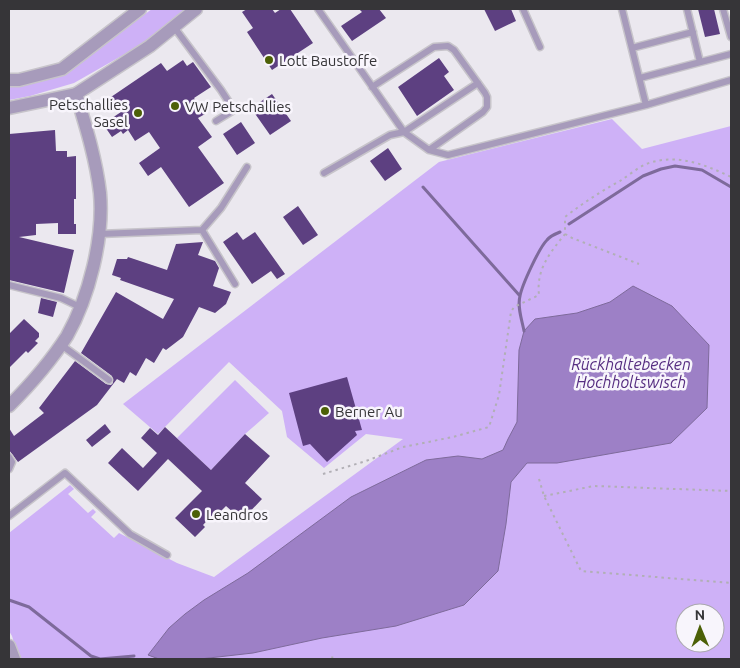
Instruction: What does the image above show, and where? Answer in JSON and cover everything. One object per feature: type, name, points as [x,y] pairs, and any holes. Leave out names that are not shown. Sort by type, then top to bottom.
[{"type":"street","points":[[9,80],[19,80],[62,69],[140,9]]},
{"type":"street","points":[[9,108],[76,94],[150,46],[196,9]]},
{"type":"street","points":[[9,406],[38,374],[66,336],[80,308],[97,254],[100,195],[93,150],[76,94]]},
{"type":"street","points":[[9,646],[14,659]]},
{"type":"lane","points":[[318,9],[404,132],[429,150],[448,155],[646,105],[731,80]]},
{"type":"lane","points":[[523,9],[540,47]]},
{"type":"lane","points":[[622,9],[646,105]]},
{"type":"lane","points":[[687,9],[700,62]]},
{"type":"lane","points":[[723,9],[731,37]]},
{"type":"lane","points":[[174,27],[234,110],[216,121]]},
{"type":"lane","points":[[632,48],[692,32]]},
{"type":"lane","points":[[372,87],[428,50],[440,46],[448,46],[454,50],[487,97],[487,107],[483,112],[429,150]]},
{"type":"lane","points":[[640,78],[731,54]]},
{"type":"lane","points":[[324,173],[390,135],[404,132],[478,84]]},
{"type":"lane","points":[[99,234],[202,230],[221,208],[247,167]]},
{"type":"lane","points":[[202,230],[235,284]]},
{"type":"lane","points":[[9,285],[61,298],[80,308]]},
{"type":"lane","points":[[60,344],[108,380]]},
{"type":"lane","points":[[9,457],[12,462],[9,469]]},
{"type":"lane","points":[[9,516],[65,473],[130,534],[167,556]]},
{"type":"path","points":[[323,474],[403,447],[453,437],[489,427],[499,395],[514,307],[538,295],[537,282],[548,255],[565,234],[565,217],[589,198],[645,165],[665,160],[698,162],[731,177]]},
{"type":"path","points":[[565,234],[639,264]]},
{"type":"path","points":[[539,479],[544,496],[580,571],[731,583]]},
{"type":"path","points":[[544,496],[594,486],[731,491]]},
{"type":"path","points":[[332,659],[333,654]]},
{"type":"shaded area","points":[[152,9],[186,9],[146,42],[74,83],[9,100],[9,83],[64,73]]},
{"type":"shaded area","points":[[612,119],[642,149],[731,126],[731,659],[19,659],[9,631],[9,533],[70,485],[74,489],[68,494],[88,513],[93,509],[96,512],[91,517],[114,538],[119,533],[177,563],[214,577],[403,439],[366,434],[324,468],[287,437],[282,411],[229,362],[158,434],[123,404],[439,162]]},
{"type":"shaded area","points":[[235,380],[269,413],[245,434],[211,470],[177,438]]},
{"type":"water","name":"Rückhaltebecken Hochholtswisch","points":[[633,286],[672,306],[709,345],[707,408],[671,443],[557,463],[527,463],[511,482],[498,571],[464,605],[396,626],[322,638],[253,653],[200,659],[159,659],[148,655],[169,628],[185,614],[248,573],[351,497],[426,460],[458,456],[482,459],[503,450],[517,422],[519,350],[524,331],[535,319],[577,313],[610,302]]},
{"type":"building","points":[[247,9],[272,9],[275,13],[281,9],[290,9],[313,43],[272,70],[247,32],[253,28],[242,12]]},
{"type":"building","points":[[359,9],[379,9],[386,18],[352,41],[341,26],[362,12]]},
{"type":"building","points":[[484,9],[511,9],[516,21],[495,31]]},
{"type":"building","points":[[698,9],[714,9],[720,34],[705,37]]},
{"type":"building","points":[[439,58],[449,72],[444,76],[454,90],[417,116],[398,87]]},
{"type":"building","points":[[183,60],[187,66],[193,62],[211,87],[194,98],[205,114],[198,118],[212,137],[198,147],[224,183],[189,207],[161,167],[148,176],[139,163],[160,148],[149,132],[135,141],[128,130],[123,134],[121,131],[112,137],[103,124],[121,112],[111,97],[161,63],[167,71]]},
{"type":"building","points":[[272,94],[291,121],[270,135],[251,108]]},
{"type":"building","points":[[241,122],[255,143],[237,155],[223,134]]},
{"type":"building","points":[[55,130],[56,151],[67,151],[67,157],[76,156],[74,224],[76,224],[76,234],[58,234],[58,223],[36,224],[36,235],[19,237],[74,250],[64,293],[9,280],[9,134]]},
{"type":"building","points":[[388,148],[402,169],[385,181],[370,161]]},
{"type":"building","points":[[298,206],[318,235],[303,245],[283,217]]},
{"type":"building","points":[[237,232],[243,240],[255,232],[285,274],[277,279],[271,271],[252,284],[223,242]]},
{"type":"building","points":[[203,242],[198,255],[215,261],[219,268],[213,286],[231,292],[226,304],[215,313],[199,307],[183,337],[166,350],[163,348],[154,363],[146,358],[136,376],[130,372],[124,383],[117,379],[97,405],[18,462],[9,450],[9,428],[14,436],[44,413],[39,408],[75,361],[106,384],[111,385],[113,383],[112,376],[81,353],[116,292],[163,319],[174,299],[120,280],[121,278],[112,275],[117,259],[127,259],[128,257],[167,270],[176,244]]},
{"type":"building","points":[[41,298],[57,302],[53,317],[38,313]]},
{"type":"building","points":[[24,319],[39,333],[39,337],[35,341],[38,343],[28,353],[26,351],[9,368],[9,334]]},
{"type":"building","name":"Berner Au","points":[[347,377],[362,430],[355,431],[357,435],[327,462],[310,444],[303,446],[289,393]]},
{"type":"building","points":[[105,424],[111,432],[92,447],[86,440]]},
{"type":"building","points":[[165,427],[211,470],[245,434],[270,456],[245,483],[262,499],[242,520],[226,506],[220,512],[217,510],[195,537],[175,518],[202,491],[168,459],[138,491],[108,463],[122,448],[143,468],[157,453],[141,438],[150,428],[158,435]]},
{"type":"waterway","name":"Berner Au","points":[[569,224],[643,176],[661,169],[675,166],[702,170],[731,187]]},
{"type":"waterway","points":[[423,187],[520,296]]},
{"type":"waterway","name":"Berner Au","points":[[524,331],[519,305],[524,284],[535,258],[544,244],[550,237],[560,232]]},
{"type":"waterway","name":"Berner Au","points":[[9,600],[29,607],[91,656],[100,659],[134,656]]},
{"type":"place","name":"Lott Baustoffe","points":[[269,60]]},
{"type":"place","name":"VW Petschallies","points":[[175,106]]},
{"type":"place","name":"Petschallies Sasel","points":[[138,113]]},
{"type":"place","name":"Berner Au","points":[[325,411]]},
{"type":"place","name":"Leandros","points":[[196,514]]}]
